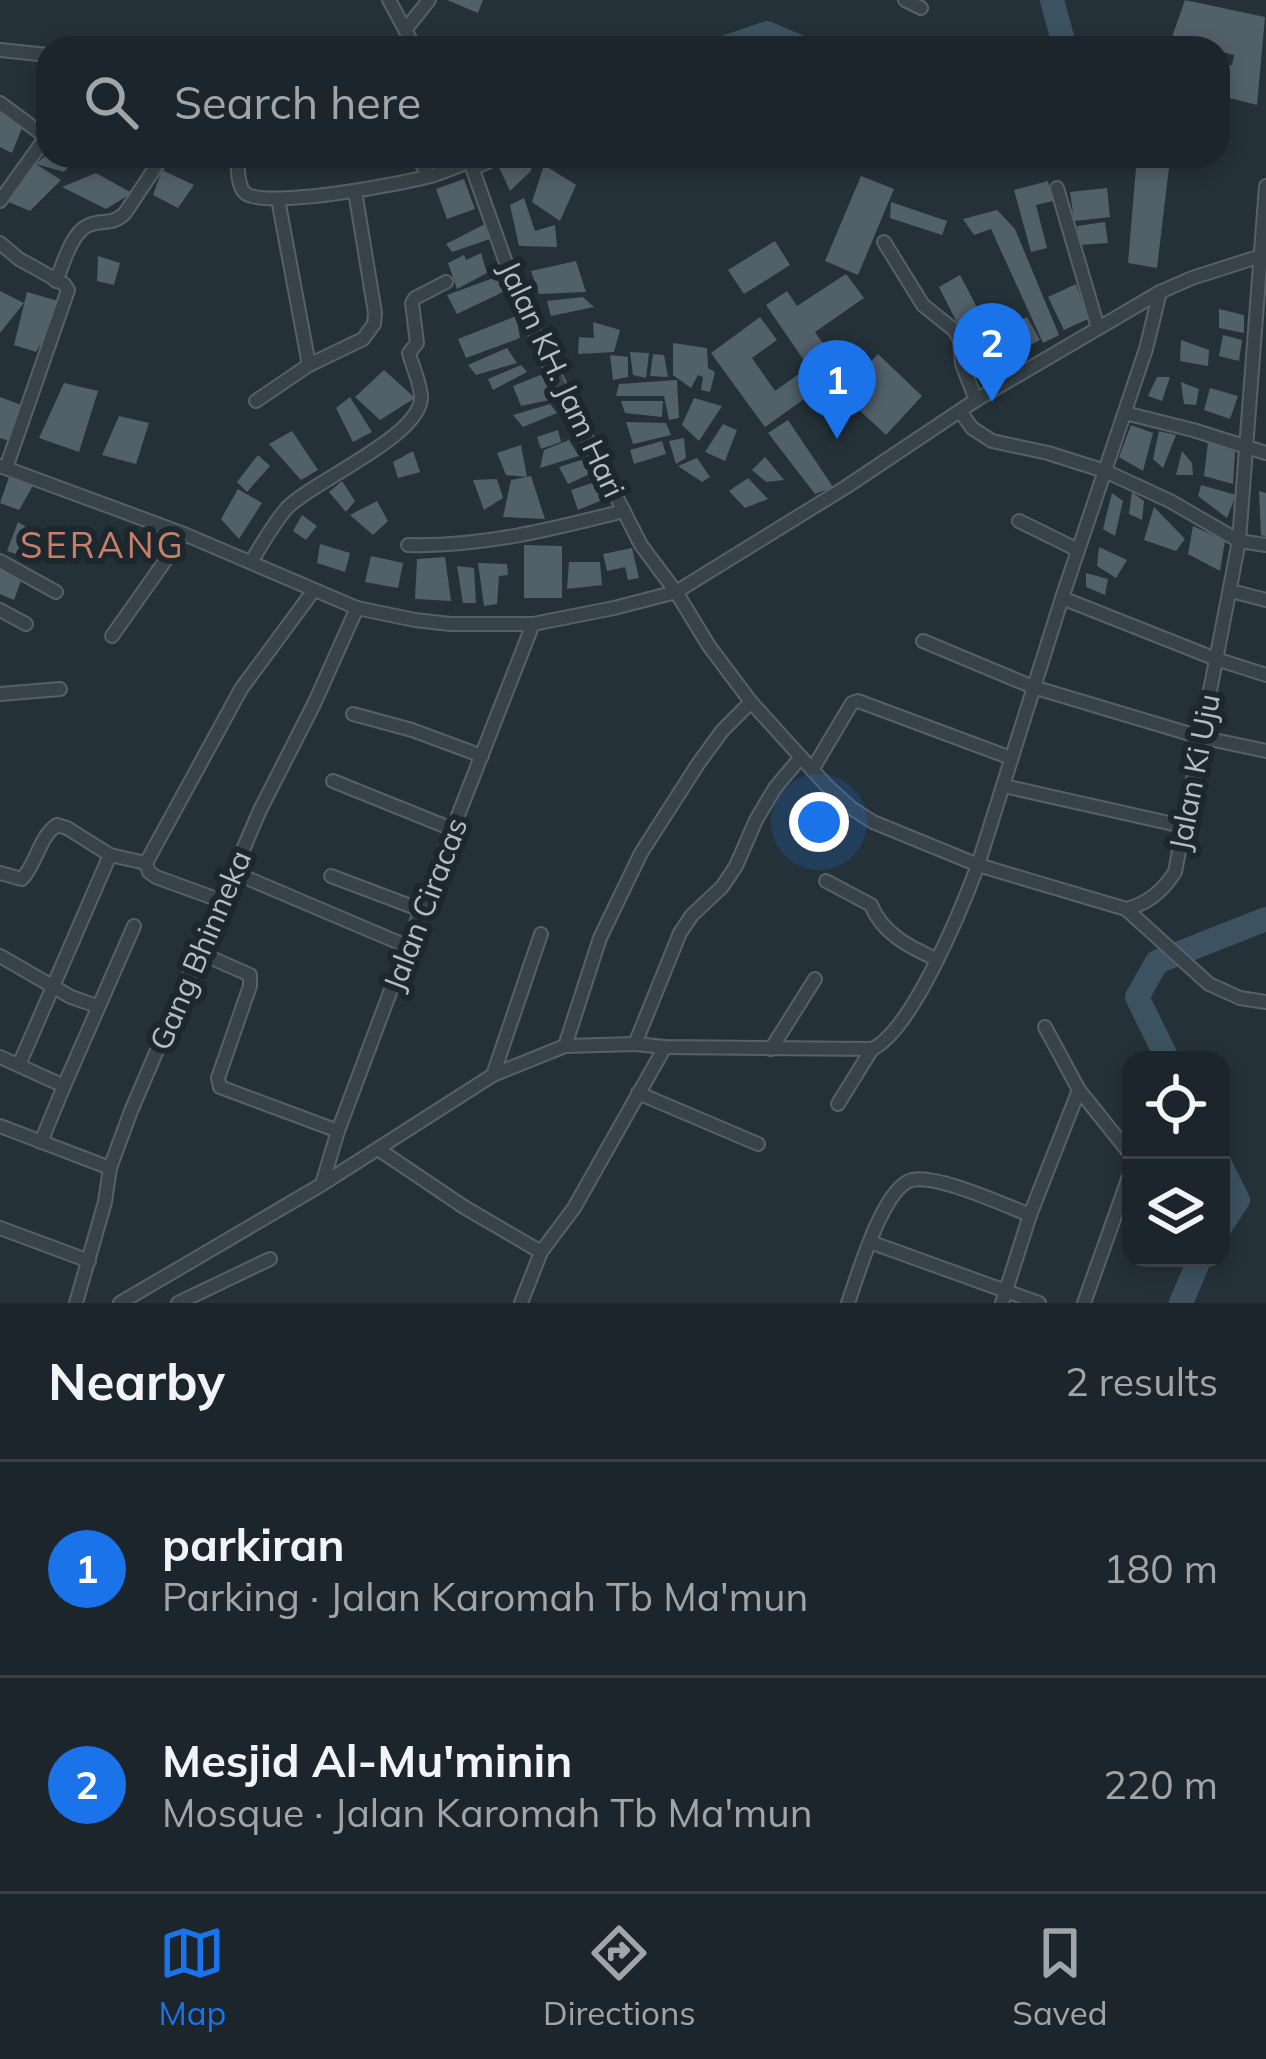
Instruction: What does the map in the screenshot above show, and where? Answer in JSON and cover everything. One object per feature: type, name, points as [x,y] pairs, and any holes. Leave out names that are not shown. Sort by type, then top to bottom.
[{"type":"street","points":[[389,0],[409,36]]},
{"type":"street","points":[[411,36],[429,0]]},
{"type":"street","points":[[905,0],[921,8]]},
{"type":"street","points":[[0,50],[36,54]]},
{"type":"street","points":[[0,103],[36,129]]},
{"type":"street","points":[[0,201],[36,150]]},
{"type":"street","points":[[56,281],[79,232],[117,220],[155,168]]},
{"type":"street","points":[[238,168],[245,194],[262,199],[355,191],[453,168]]},
{"type":"street","points":[[424,168],[430,176]]},
{"type":"street","name":"Jalan KH. Jam Hari","points":[[472,168],[531,327],[641,544],[676,592]]},
{"type":"street","name":"Jalan Ki Uju","points":[[1126,909],[1167,885],[1175,872],[1232,591],[1262,312],[1266,186]]},
{"type":"street","points":[[1057,188],[1097,328]]},
{"type":"street","points":[[256,401],[309,365],[363,339],[374,325],[355,191]]},
{"type":"street","points":[[278,199],[309,365]]},
{"type":"street","points":[[884,242],[923,305],[960,340],[976,400]]},
{"type":"street","points":[[0,243],[68,290],[3,467],[184,534],[357,608],[450,624],[533,624],[676,592],[1097,328],[1160,292],[1261,256]]},
{"type":"street","points":[[251,562],[290,505],[346,471],[403,427],[417,410],[422,397],[409,355],[418,343],[412,300],[446,282]]},
{"type":"street","points":[[120,1303],[136,1299],[493,1076],[565,1046],[872,1049],[885,1042],[936,959],[978,866],[1146,349],[1160,292]]},
{"type":"street","points":[[960,411],[972,428],[992,441],[1105,471],[1239,541],[1266,545]]},
{"type":"street","points":[[1125,413],[1266,453]]},
{"type":"street","points":[[408,545],[473,542],[555,529],[624,511]]},
{"type":"street","points":[[1019,521],[1078,550]]},
{"type":"street","points":[[112,636],[184,534]]},
{"type":"street","points":[[0,561],[56,592]]},
{"type":"street","points":[[222,901],[156,877],[146,863],[241,689],[314,590]]},
{"type":"street","points":[[1232,591],[1266,600]]},
{"type":"street","points":[[676,592],[751,702],[851,808],[978,866],[1126,909],[1209,984],[1240,998],[1266,1002]]},
{"type":"street","points":[[1062,598],[1266,675]]},
{"type":"street","name":"Gang Bhinneka","points":[[76,1303],[110,1168],[131,1111],[260,810],[357,608]]},
{"type":"street","points":[[0,610],[26,624]]},
{"type":"street","name":"Jalan Ciracas","points":[[321,1186],[533,624]]},
{"type":"street","points":[[923,641],[1034,687],[1200,737],[1266,751]]},
{"type":"street","points":[[0,694],[60,689]]},
{"type":"street","points":[[812,770],[852,703],[858,701],[1011,758]]},
{"type":"street","points":[[565,1046],[600,938],[641,853],[710,747],[751,702]]},
{"type":"street","points":[[353,714],[482,756]]},
{"type":"street","points":[[635,1044],[686,923],[722,887],[756,820],[801,757]]},
{"type":"street","points":[[332,781],[452,829]]},
{"type":"street","points":[[1004,786],[1183,826]]},
{"type":"street","points":[[0,873],[22,879],[49,830],[57,825],[110,854],[146,863]]},
{"type":"street","points":[[19,1065],[110,854]]},
{"type":"street","points":[[235,873],[409,947]]},
{"type":"street","points":[[331,877],[422,910]]},
{"type":"street","points":[[826,881],[871,905],[875,920],[884,928],[936,959]]},
{"type":"street","points":[[41,1142],[134,926]]},
{"type":"street","points":[[493,1076],[541,934]]},
{"type":"street","points":[[199,952],[250,975],[218,1078],[220,1087],[338,1131]]},
{"type":"street","points":[[0,956],[97,1006]]},
{"type":"street","points":[[771,1049],[815,979]]},
{"type":"street","points":[[1045,1027],[1079,1090],[1122,1144]]},
{"type":"street","points":[[521,1303],[541,1252],[574,1208],[665,1047]]},
{"type":"street","points":[[838,1104],[872,1049]]},
{"type":"street","points":[[0,1058],[64,1086]]},
{"type":"street","points":[[1004,1298],[1030,1215],[1079,1090]]},
{"type":"street","points":[[638,1093],[758,1144]]},
{"type":"street","points":[[0,1126],[110,1168]]},
{"type":"street","points":[[378,1149],[541,1252]]},
{"type":"street","points":[[848,1303],[891,1197],[908,1180],[943,1183],[1030,1215]]},
{"type":"street","points":[[1084,1303],[1122,1196]]},
{"type":"street","points":[[0,1228],[88,1262]]},
{"type":"street","points":[[870,1243],[1004,1298],[1039,1303]]},
{"type":"street","points":[[178,1303],[270,1259]]},
{"type":"building","points":[[447,0],[483,0],[478,13]]},
{"type":"building","points":[[1185,0],[1265,17],[1257,105],[1230,98],[1234,55],[1230,54],[1230,36],[1172,36]]},
{"type":"building","points":[[0,111],[24,123],[12,153],[0,147]]},
{"type":"building","points":[[36,164],[61,180],[30,211],[6,201]]},
{"type":"building","points":[[499,168],[531,168],[531,171],[510,191]]},
{"type":"building","points":[[543,168],[576,185],[560,221],[532,202]]},
{"type":"building","points":[[1136,168],[1169,168],[1157,268],[1128,263]]},
{"type":"building","points":[[162,170],[194,185],[178,208],[153,195]]},
{"type":"building","points":[[96,173],[132,193],[106,209],[62,187]]},
{"type":"building","points":[[861,176],[894,189],[858,275],[825,261]]},
{"type":"building","points":[[464,179],[475,209],[447,219],[436,189]]},
{"type":"building","points":[[1048,181],[1053,201],[1036,205],[1047,248],[1031,252],[1014,190]]},
{"type":"building","points":[[1107,188],[1110,217],[1074,221],[1070,192]]},
{"type":"building","points":[[524,198],[535,231],[555,225],[557,247],[519,246],[510,205]]},
{"type":"building","points":[[891,202],[947,221],[942,235],[890,218]]},
{"type":"building","points":[[997,210],[1015,229],[1059,335],[1043,343],[991,229],[974,235],[963,219]]},
{"type":"building","points":[[489,222],[493,238],[452,252],[446,244]]},
{"type":"building","points":[[1105,222],[1108,243],[1080,245],[1077,226]]},
{"type":"building","points":[[775,241],[790,265],[744,294],[728,270]]},
{"type":"building","points":[[481,253],[487,273],[457,289],[448,263]]},
{"type":"building","points":[[98,256],[120,263],[114,285],[97,281]]},
{"type":"building","points":[[576,261],[586,292],[539,294],[531,271]]},
{"type":"building","points":[[846,274],[864,298],[815,332],[828,351],[807,365],[766,305],[787,291],[797,306]]},
{"type":"building","points":[[960,275],[992,336],[1027,317],[1040,340],[981,370],[939,287]]},
{"type":"building","points":[[499,276],[505,291],[457,314],[447,295]]},
{"type":"building","points":[[1076,284],[1088,319],[1064,330],[1048,297]]},
{"type":"building","points":[[0,291],[24,303],[0,333]]},
{"type":"building","points":[[27,292],[65,303],[36,352],[14,345]]},
{"type":"building","points":[[583,297],[594,307],[551,316],[547,301]]},
{"type":"building","points":[[1219,309],[1244,315],[1244,333],[1219,328]]},
{"type":"building","points":[[516,316],[520,338],[466,358],[458,339]]},
{"type":"building","points":[[760,317],[777,340],[752,358],[775,391],[807,368],[821,387],[765,427],[711,353]]},
{"type":"building","points":[[593,322],[620,330],[614,352],[578,354],[579,337],[594,338]]},
{"type":"building","points":[[1223,335],[1242,340],[1239,361],[1219,356]]},
{"type":"building","points":[[1181,340],[1209,350],[1208,366],[1180,361]]},
{"type":"building","points":[[673,343],[707,348],[708,368],[715,372],[710,392],[701,390],[703,377],[698,375],[691,388],[673,375]]},
{"type":"building","points":[[507,348],[517,363],[476,375],[468,365]]},
{"type":"building","points":[[630,352],[649,353],[646,378],[633,375]]},
{"type":"building","points":[[653,354],[664,355],[668,377],[650,376]]},
{"type":"building","points":[[878,354],[922,396],[886,435],[841,393]]},
{"type":"building","points":[[610,355],[628,357],[628,377],[613,380]]},
{"type":"building","points":[[521,365],[527,372],[493,390],[488,379]]},
{"type":"building","points":[[384,370],[415,398],[380,420],[355,397]]},
{"type":"building","points":[[548,372],[559,398],[521,406],[513,386]]},
{"type":"building","points":[[1157,377],[1170,377],[1162,401],[1148,396]]},
{"type":"building","points":[[677,380],[679,418],[669,420],[664,396],[616,396],[619,384]]},
{"type":"building","points":[[1181,382],[1199,389],[1196,405],[1184,404]]},
{"type":"building","points":[[64,383],[98,391],[79,452],[39,438]]},
{"type":"building","points":[[1210,388],[1238,396],[1230,419],[1204,410]]},
{"type":"building","points":[[0,397],[24,406],[12,442],[0,438]]},
{"type":"building","points":[[350,397],[372,432],[353,442],[336,408]]},
{"type":"building","points":[[694,398],[722,406],[699,441],[682,425]]},
{"type":"building","points":[[621,401],[663,401],[662,417],[625,413]]},
{"type":"building","points":[[550,404],[557,413],[523,427],[513,415]]},
{"type":"building","points":[[119,416],[149,423],[136,464],[102,455]]},
{"type":"building","points":[[788,420],[833,487],[815,494],[768,433]]},
{"type":"building","points":[[626,422],[666,423],[671,435],[633,444]]},
{"type":"building","points":[[723,424],[737,430],[725,461],[705,452]]},
{"type":"building","points":[[1131,425],[1153,433],[1143,471],[1119,457]]},
{"type":"building","points":[[558,430],[561,442],[541,449],[537,437]]},
{"type":"building","points":[[292,431],[318,470],[301,480],[269,444]]},
{"type":"building","points":[[1159,431],[1176,435],[1163,468],[1153,459]]},
{"type":"building","points":[[684,438],[686,458],[676,464],[669,441]]},
{"type":"building","points":[[569,440],[579,456],[540,468],[544,450]]},
{"type":"building","points":[[662,441],[666,454],[634,464],[630,450]]},
{"type":"building","points":[[1208,442],[1235,452],[1233,484],[1204,476]]},
{"type":"building","points":[[521,445],[527,477],[506,475],[497,453]]},
{"type":"building","points":[[413,451],[420,472],[398,478],[393,462]]},
{"type":"building","points":[[1182,451],[1192,463],[1193,475],[1176,475]]},
{"type":"building","points":[[258,455],[270,466],[247,492],[237,482]]},
{"type":"building","points":[[765,457],[784,480],[766,482],[752,470]]},
{"type":"building","points":[[697,458],[710,477],[702,482],[678,466]]},
{"type":"building","points":[[581,460],[594,472],[568,484],[559,467]]},
{"type":"building","points":[[531,476],[545,519],[503,517],[511,480]]},
{"type":"building","points":[[9,477],[34,484],[19,510],[0,503]]},
{"type":"building","points":[[748,478],[768,499],[745,508],[729,491]]},
{"type":"building","points":[[497,479],[503,498],[484,510],[473,480]]},
{"type":"building","points":[[342,481],[355,501],[346,512],[329,492]]},
{"type":"building","points":[[598,481],[607,498],[578,510],[571,490]]},
{"type":"building","points":[[1201,485],[1236,495],[1227,518],[1198,496]]},
{"type":"building","points":[[238,489],[262,503],[239,539],[221,519]]},
{"type":"building","points":[[1259,491],[1266,493],[1266,537],[1261,535]]},
{"type":"building","points":[[1132,492],[1144,501],[1142,520],[1129,514]]},
{"type":"building","points":[[1112,493],[1123,501],[1115,536],[1103,529]]},
{"type":"building","points":[[377,501],[388,521],[373,535],[350,515]]},
{"type":"building","points":[[1154,507],[1185,539],[1176,551],[1144,540]]},
{"type":"building","points":[[302,515],[317,526],[306,540],[293,531]]},
{"type":"building","points":[[18,522],[35,532],[25,557],[7,551]]},
{"type":"building","points":[[1193,526],[1225,541],[1220,571],[1188,554]]},
{"type":"building","points":[[320,544],[350,553],[345,572],[317,563]]},
{"type":"building","points":[[524,545],[562,546],[562,598],[524,598]]},
{"type":"building","points":[[1099,547],[1127,560],[1116,578],[1097,566]]},
{"type":"building","points":[[632,548],[639,578],[628,580],[625,567],[607,571],[603,554]]},
{"type":"building","points":[[371,556],[403,563],[398,588],[365,582]]},
{"type":"building","points":[[445,557],[451,601],[415,599],[417,559]]},
{"type":"building","points":[[569,562],[600,562],[602,585],[567,589]]},
{"type":"building","points":[[478,563],[507,564],[508,575],[499,576],[497,604],[484,606]]},
{"type":"building","points":[[0,565],[23,575],[14,600],[0,594]]},
{"type":"building","points":[[457,566],[474,568],[476,603],[463,603]]},
{"type":"building","points":[[1086,573],[1108,579],[1105,595],[1086,587]]},
{"type":"waterway","points":[[1052,0],[1062,36]]},
{"type":"waterway","points":[[758,36],[774,36]]},
{"type":"waterway","points":[[1164,1051],[1137,997],[1157,962],[1266,919]]},
{"type":"waterway","points":[[1230,1184],[1238,1200],[1230,1212]]},
{"type":"waterway","points":[[1181,1303],[1196,1267]]},
{"type":"place","name":"Mesjid Al-Mu'minin","points":[[992,402]]},
{"type":"place","name":"parkiran","points":[[837,439]]},
{"type":"district","name":"SERANG","points":[[103,544]]}]
